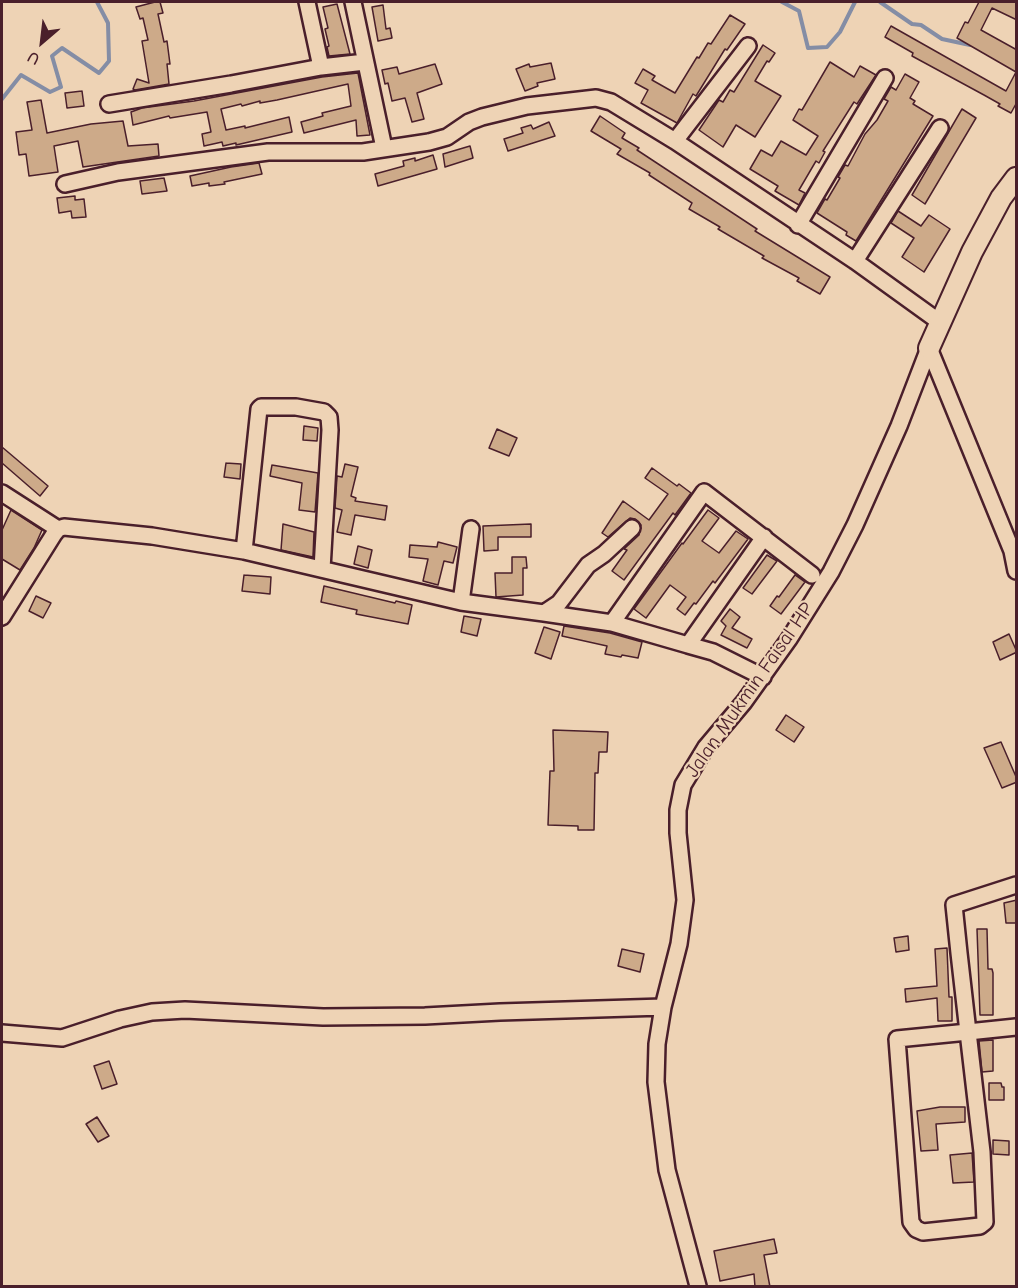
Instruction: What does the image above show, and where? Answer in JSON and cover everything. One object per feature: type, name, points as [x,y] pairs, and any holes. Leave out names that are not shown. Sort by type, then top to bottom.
[{"type":"street","points":[[307,2],[321,67]]},
{"type":"street","points":[[353,2],[384,148]]},
{"type":"street","points":[[675,141],[748,46]]},
{"type":"street","points":[[110,104],[321,67],[365,62]]},
{"type":"street","points":[[798,225],[885,78]]},
{"type":"street","points":[[65,184],[106,174],[257,154],[306,151],[363,152],[429,142],[447,137],[475,119],[526,106],[596,98],[610,102],[675,141],[855,261],[941,323]]},
{"type":"street","points":[[855,261],[940,128]]},
{"type":"street","name":"Jalan Mukmin Faisal HP","points":[[698,1287],[667,1170],[656,1082],[657,1044],[663,1007],[679,944],[685,900],[678,833],[678,810],[683,785],[706,747],[763,677],[825,581],[855,525],[972,252],[1017,178]]},
{"type":"street","points":[[929,348],[1012,551],[1017,571]]},
{"type":"street","points":[[244,551],[259,409],[261,407],[296,407],[324,412],[329,417],[330,430],[322,569]]},
{"type":"street","points":[[612,623],[704,492],[812,574]]},
{"type":"street","points":[[2,493],[58,529]]},
{"type":"street","points":[[2,617],[58,529],[64,527],[152,536],[244,551],[461,602],[612,623],[713,652],[763,677]]},
{"type":"street","points":[[544,613],[559,603],[588,565],[632,528]]},
{"type":"street","points":[[461,602],[471,529]]},
{"type":"street","points":[[688,645],[764,537]]},
{"type":"street","points":[[1017,885],[954,905],[968,1032],[982,1152],[985,1222],[980,1226],[922,1232],[916,1229],[911,1222],[897,1038],[968,1032],[1017,1027]]},
{"type":"street","points":[[2,1033],[62,1038],[120,1019],[152,1012],[186,1010],[322,1017],[425,1016],[663,1007]]},
{"type":"building","points":[[160,2],[163,13],[158,14],[164,42],[167,41],[170,64],[167,64],[169,84],[135,90],[133,89],[137,79],[149,83],[142,41],[148,40],[143,18],[140,19],[136,7]]},
{"type":"building","points":[[979,2],[1017,2],[1017,20],[992,8],[981,30],[1017,50],[1017,102],[1011,113],[998,106],[1000,104],[912,56],[913,53],[885,37],[891,26],[1006,91],[1016,72],[957,38]]},
{"type":"building","points":[[337,4],[350,54],[329,56],[325,29],[328,28],[323,7]]},
{"type":"building","points":[[383,5],[386,29],[390,28],[392,38],[378,41],[372,7]]},
{"type":"building","points":[[730,15],[745,24],[727,50],[725,49],[696,96],[693,94],[677,123],[641,103],[648,90],[635,83],[643,69],[655,76],[652,80],[675,93],[697,57],[699,58],[708,43],[711,44]]},
{"type":"building","points":[[763,45],[775,53],[769,62],[767,61],[755,81],[781,96],[755,137],[736,125],[723,147],[699,130],[719,100],[723,102],[730,90],[734,92]]},
{"type":"building","points":[[830,62],[854,77],[860,66],[876,75],[857,104],[854,102],[823,151],[825,152],[819,163],[816,161],[799,190],[805,193],[799,205],[775,191],[778,186],[750,169],[761,150],[772,156],[781,141],[806,155],[818,136],[793,120],[799,109],[802,110]]},
{"type":"building","points":[[551,63],[555,79],[537,83],[538,86],[525,91],[516,69],[529,64],[530,67]]},
{"type":"building","points":[[435,64],[442,84],[417,93],[424,119],[412,122],[405,98],[392,101],[382,70],[397,67],[399,74]]},
{"type":"building","points":[[358,73],[370,135],[357,136],[356,120],[304,133],[301,122],[323,116],[322,113],[351,106],[348,84],[277,100],[221,109],[226,130],[245,126],[245,128],[289,117],[292,132],[236,145],[236,143],[223,146],[222,142],[204,146],[202,134],[211,132],[207,112],[170,118],[169,116],[133,125],[131,112],[142,108],[194,101],[322,77]]},
{"type":"building","points":[[905,74],[919,82],[910,98],[915,101],[913,104],[933,116],[856,241],[846,235],[847,232],[817,213],[840,178],[838,177],[845,165],[848,166],[865,134],[877,120],[888,101],[884,99],[891,87],[896,90]]},
{"type":"building","points":[[82,91],[84,106],[67,108],[65,93]]},
{"type":"building","points":[[41,100],[47,133],[91,124],[123,121],[128,146],[158,144],[159,156],[83,167],[78,141],[54,146],[58,172],[29,176],[26,154],[19,155],[16,132],[32,130],[27,102]]},
{"type":"building","points":[[962,109],[976,118],[925,204],[912,195]]},
{"type":"building","points":[[600,116],[625,133],[622,138],[639,148],[637,150],[757,229],[755,231],[830,277],[820,294],[797,281],[799,278],[762,258],[764,256],[689,209],[692,203],[649,175],[650,173],[617,154],[621,149],[591,131]]},
{"type":"building","points":[[549,122],[555,136],[508,151],[504,139],[523,133],[521,128],[531,125],[533,129]]},
{"type":"building","points":[[470,146],[473,158],[445,167],[443,154]]},
{"type":"building","points":[[433,155],[437,169],[378,186],[375,174],[404,166],[403,161],[415,158],[415,161]]},
{"type":"building","points":[[259,163],[262,174],[224,182],[225,184],[209,186],[209,183],[192,186],[190,176]]},
{"type":"building","points":[[164,178],[167,191],[142,194],[140,181]]},
{"type":"building","points":[[75,196],[75,200],[84,199],[86,217],[72,218],[71,211],[59,213],[57,198]]},
{"type":"building","points":[[898,211],[921,226],[929,215],[950,229],[924,272],[902,257],[914,238],[891,223]]},
{"type":"building","points":[[304,426],[318,428],[317,441],[303,440]]},
{"type":"building","points":[[497,429],[517,438],[509,456],[489,448]]},
{"type":"building","points":[[2,447],[48,486],[40,496],[2,463]]},
{"type":"building","points":[[226,463],[241,464],[240,479],[224,477]]},
{"type":"building","points":[[345,464],[358,467],[351,496],[356,498],[355,501],[387,506],[385,520],[355,515],[351,535],[337,532],[342,510],[335,508],[337,476],[342,477]]},
{"type":"building","points":[[272,465],[318,473],[315,512],[299,510],[302,483],[270,476]]},
{"type":"building","points":[[652,468],[691,493],[675,515],[673,513],[624,580],[612,571],[627,550],[624,549],[639,535],[641,525],[635,519],[630,518],[608,537],[602,533],[623,501],[649,520],[668,494],[645,478]]},
{"type":"building","points":[[11,510],[42,530],[20,570],[2,559],[2,530]]},
{"type":"building","points":[[708,510],[719,518],[702,541],[719,553],[736,531],[748,539],[715,583],[713,581],[685,615],[677,609],[686,597],[670,585],[646,618],[634,609]]},
{"type":"building","points":[[283,524],[314,532],[313,557],[281,550]]},
{"type":"building","points":[[531,524],[531,537],[498,537],[498,550],[484,551],[483,526]]},
{"type":"building","points":[[438,542],[457,547],[453,563],[444,561],[438,585],[423,581],[428,559],[409,557],[410,545],[437,547]]},
{"type":"building","points":[[358,546],[372,550],[368,568],[354,564]]},
{"type":"building","points":[[767,555],[777,561],[752,594],[743,588]]},
{"type":"building","points":[[512,557],[526,557],[527,568],[523,568],[523,595],[496,597],[495,573],[512,573]]},
{"type":"building","points":[[244,575],[271,577],[270,594],[242,591]]},
{"type":"building","points":[[795,575],[805,582],[781,614],[770,606]]},
{"type":"building","points":[[324,586],[412,605],[408,624],[356,614],[357,610],[321,602]]},
{"type":"building","points":[[36,596],[51,603],[43,618],[29,611]]},
{"type":"building","points":[[730,609],[740,617],[732,628],[752,639],[747,648],[721,635],[726,626],[721,621]]},
{"type":"building","points":[[464,616],[481,619],[477,636],[461,632]]},
{"type":"building","points":[[564,626],[610,633],[642,642],[638,658],[605,654],[607,646],[562,636]]},
{"type":"building","points":[[544,627],[560,632],[551,659],[535,653]]},
{"type":"building","points":[[1009,634],[1017,652],[1000,660],[993,642]]},
{"type":"building","points":[[786,715],[804,727],[794,742],[776,730]]},
{"type":"building","points":[[553,730],[608,732],[607,752],[599,752],[598,773],[595,773],[594,830],[578,830],[578,826],[548,825],[550,771],[554,771]]},
{"type":"building","points":[[1001,742],[1017,779],[1017,782],[1002,788],[984,748]]},
{"type":"building","points":[[1017,900],[1017,923],[1006,923],[1004,903]]},
{"type":"building","points":[[977,929],[987,929],[988,969],[992,969],[993,973],[993,1015],[980,1015]]},
{"type":"building","points":[[908,936],[909,950],[896,952],[894,938]]},
{"type":"building","points":[[947,948],[952,1021],[938,1021],[937,998],[906,1002],[905,989],[937,986],[935,949]]},
{"type":"building","points":[[622,949],[644,954],[640,972],[618,966]]},
{"type":"building","points":[[993,1040],[993,1071],[982,1072],[979,1041]]},
{"type":"building","points":[[109,1061],[117,1084],[102,1089],[94,1066]]},
{"type":"building","points":[[989,1083],[1001,1083],[1004,1087],[1004,1100],[989,1100]]},
{"type":"building","points":[[940,1107],[965,1107],[965,1122],[936,1124],[938,1150],[921,1151],[917,1111]]},
{"type":"building","points":[[97,1117],[109,1136],[98,1142],[86,1124]]},
{"type":"building","points":[[993,1140],[1009,1141],[1009,1155],[993,1154]]},
{"type":"building","points":[[972,1153],[974,1182],[953,1183],[950,1155]]},
{"type":"building","points":[[774,1239],[777,1253],[764,1255],[770,1287],[755,1287],[754,1274],[720,1281],[714,1251]]},
{"type":"waterway","points":[[2,99],[21,75],[50,92],[61,87],[52,56],[62,48],[99,73],[109,61],[108,23],[97,2]]},
{"type":"waterway","points":[[782,2],[799,11],[808,48],[827,47],[840,32],[855,2]]},
{"type":"waterway","points":[[880,2],[912,24],[921,25],[942,39],[970,45]]}]
